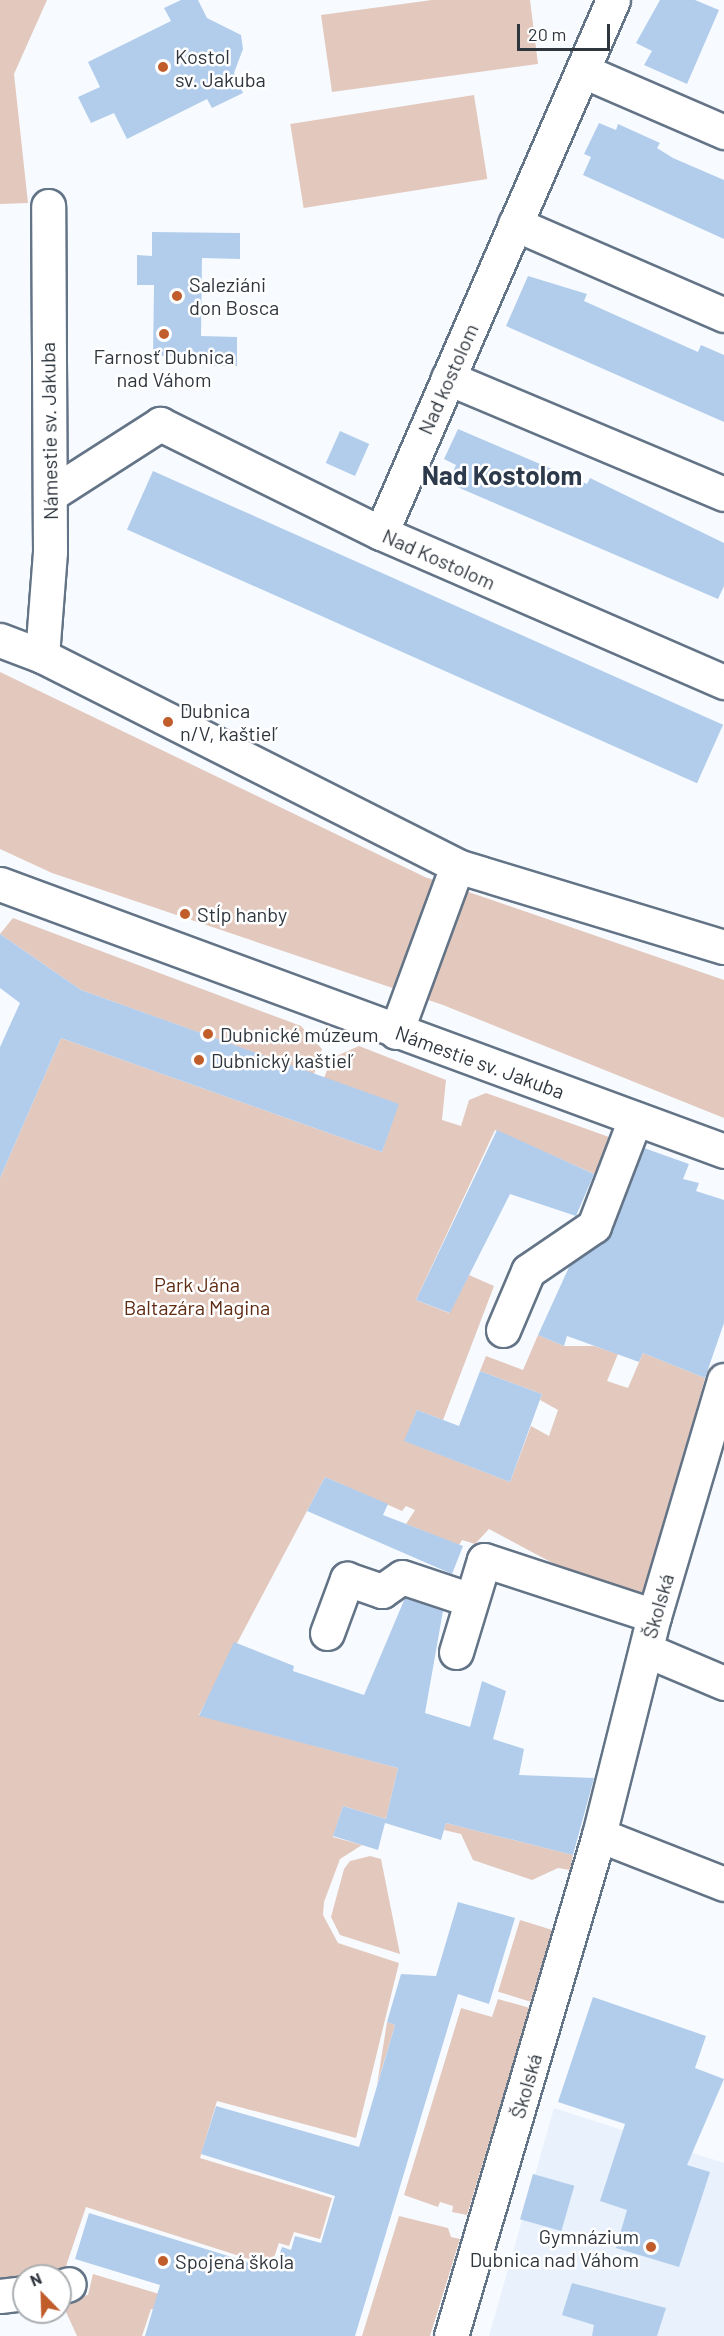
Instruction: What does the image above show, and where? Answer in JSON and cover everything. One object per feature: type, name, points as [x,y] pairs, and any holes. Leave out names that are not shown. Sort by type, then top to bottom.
[{"type":"street","name":"Nad kostolom","points":[[381,533],[613,0]]},
{"type":"street","points":[[583,71],[724,132]]},
{"type":"street","name":"Námestie sv. Jakuba","points":[[42,656],[49,613],[51,494],[48,206]]},
{"type":"street","points":[[515,224],[724,315]]},
{"type":"street","points":[[448,378],[724,494]]},
{"type":"street","name":"Nad Kostolom","points":[[51,494],[160,424],[381,533],[724,682]]},
{"type":"street","points":[[0,640],[42,656],[457,866],[724,947]]},
{"type":"street","points":[[396,1032],[457,866]]},
{"type":"street","name":"Námestie sv. Jakuba","points":[[0,884],[396,1032],[724,1151]]},
{"type":"street","points":[[503,1330],[528,1271],[594,1226],[635,1119]]},
{"type":"street","name":"Školská","points":[[451,2336],[599,1835],[654,1616],[724,1380]]},
{"type":"street","points":[[456,1652],[484,1560],[654,1616]]},
{"type":"street","points":[[327,1633],[347,1579],[382,1591],[402,1577],[471,1600]]},
{"type":"street","points":[[646,1650],[724,1683]]},
{"type":"street","points":[[599,1835],[724,1884]]},
{"type":"shaded area","points":[[554,2108],[724,2163],[724,2336],[489,2336]]},
{"type":"green space","points":[[0,0],[47,0],[14,74],[28,203],[0,204]]},
{"type":"green space","points":[[432,0],[530,0],[538,64],[332,92],[321,15]]},
{"type":"green space","points":[[474,95],[487,179],[304,208],[290,124]]},
{"type":"green space","points":[[0,672],[425,877],[724,980],[724,1118],[443,1005],[52,873],[0,849]]},
{"type":"green space","points":[[13,918],[301,1026],[322,1049],[314,1074],[81,990],[0,934]]},
{"type":"green space","name":"Park Jána Baltazára Magina","points":[[61,1038],[382,1152],[398,1104],[324,1078],[332,1058],[359,1046],[446,1080],[442,1120],[461,1126],[469,1100],[486,1093],[609,1137],[611,1146],[599,1176],[495,1130],[416,1300],[449,1313],[469,1275],[494,1286],[443,1420],[417,1410],[405,1441],[510,1482],[531,1426],[549,1436],[558,1410],[540,1400],[542,1394],[480,1371],[486,1356],[523,1370],[538,1335],[564,1346],[594,1346],[618,1354],[607,1381],[628,1388],[643,1353],[705,1378],[644,1599],[579,1577],[489,1529],[475,1544],[462,1540],[459,1545],[406,1524],[415,1510],[406,1506],[402,1511],[325,1477],[199,1715],[398,1768],[386,1819],[343,1806],[333,1837],[362,1845],[340,1859],[324,1902],[323,1915],[338,1943],[399,1963],[356,2138],[217,2101],[200,2158],[332,2198],[320,2239],[294,2232],[289,2246],[279,2243],[271,2266],[86,2207],[67,2264],[12,2264],[12,2283],[0,2286],[0,1178]]},
{"type":"green space","points":[[446,1823],[573,1855],[570,1870],[558,1868],[532,1880],[473,1860],[461,1834],[444,1830]]},
{"type":"green space","points":[[370,1856],[381,1859],[400,1954],[340,1935],[331,1917],[344,1869],[350,1861]]},
{"type":"green space","points":[[520,1920],[553,1930],[531,2002],[498,1992]]},
{"type":"green space","points":[[498,1999],[530,2008],[467,2215],[452,2212],[453,2206],[440,2202],[438,2207],[404,2195],[461,2008],[492,2017]]},
{"type":"green space","points":[[387,2022],[395,2025],[377,2085]]},
{"type":"green space","points":[[399,2216],[448,2228],[451,2237],[460,2239],[430,2336],[362,2336]]},
{"type":"green space","points":[[93,2274],[295,2335],[244,2336],[151,2309],[142,2336],[77,2336],[71,2324],[72,2297],[88,2295]]},
{"type":"building","name":"Kostol sv. Jakuba","points":[[181,0],[198,0],[207,18],[241,35],[243,49],[234,73],[243,93],[212,108],[207,99],[127,139],[114,113],[91,123],[78,97],[100,87],[88,62],[171,21],[164,8]]},
{"type":"building","points":[[660,0],[695,0],[719,10],[687,84],[644,65],[652,51],[636,43]]},
{"type":"building","points":[[599,123],[616,130],[618,124],[660,143],[657,148],[673,158],[724,180],[724,239],[583,175],[591,157],[584,154]]},
{"type":"building","name":"Saleziáni don Bosca","points":[[152,232],[240,233],[240,259],[202,258],[201,336],[237,337],[237,366],[186,365],[187,356],[153,356],[154,285],[137,285],[137,255],[152,256]]},
{"type":"building","points":[[528,276],[587,294],[584,301],[698,352],[701,345],[724,355],[724,422],[506,326]]},
{"type":"building","points":[[458,429],[587,484],[590,478],[724,543],[724,586],[718,599],[448,483],[456,465],[444,459]]},
{"type":"building","points":[[340,431],[369,444],[355,476],[326,463]]},
{"type":"building","points":[[153,471],[723,725],[697,783],[127,529]]},
{"type":"building","name":"Dubnický kaštieľ","points":[[0,934],[81,990],[399,1104],[382,1152],[61,1038],[0,1178],[0,1047],[20,1003],[0,988]]},
{"type":"building","points":[[497,1130],[594,1174],[576,1216],[510,1194],[450,1313],[416,1300]]},
{"type":"building","points":[[644,1148],[689,1164],[683,1179],[699,1183],[696,1191],[724,1200],[724,1323],[705,1378],[643,1353],[639,1362],[567,1336],[564,1346],[538,1335],[570,1265],[611,1233]]},
{"type":"building","points":[[480,1371],[542,1394],[510,1482],[404,1441],[417,1410],[459,1426]]},
{"type":"building","points":[[325,1477],[388,1504],[383,1515],[463,1546],[452,1574],[307,1511]]},
{"type":"building","points":[[405,1598],[443,1611],[425,1713],[470,1727],[482,1681],[506,1691],[493,1739],[524,1749],[519,1775],[594,1778],[573,1855],[446,1823],[441,1840],[385,1823],[378,1850],[333,1836],[343,1806],[386,1819],[398,1768],[199,1716],[234,1642],[294,1666],[293,1671],[364,1695]]},
{"type":"building","points":[[458,1902],[515,1918],[489,2004],[458,1994],[355,2336],[145,2336],[160,2285],[75,2259],[89,2213],[274,2270],[282,2247],[291,2250],[295,2236],[321,2243],[335,2196],[201,2154],[216,2106],[359,2147],[395,2025],[387,2022],[401,1974],[436,1976]]},
{"type":"building","points":[[593,1997],[706,2036],[695,2068],[724,2079],[687,2165],[710,2172],[679,2267],[616,2248],[627,2210],[600,2201],[625,2124],[558,2102]]},
{"type":"building","points":[[533,2174],[574,2186],[561,2231],[520,2219]]},
{"type":"building","points":[[572,2283],[666,2308],[657,2336],[592,2336],[594,2325],[562,2315]]},
{"type":"place","name":"Kostol sv. Jakuba","points":[[163,67]]},
{"type":"place","name":"Saleziáni don Bosca","points":[[177,296]]},
{"type":"place","name":"Farnosť Dubnica nad Váhom","points":[[164,334]]},
{"type":"place","name":"Dubnica n/V, kaštieľ","points":[[168,722]]},
{"type":"place","name":"Stĺp hanby","points":[[185,914]]},
{"type":"place","name":"Dubnické múzeum","points":[[208,1034]]},
{"type":"place","name":"Dubnický kaštieľ","points":[[199,1060]]},
{"type":"place","name":"Gymnázium Dubnica nad Váhom","points":[[651,2247]]},
{"type":"place","name":"Spojená škola","points":[[163,2261]]},
{"type":"district","name":"Nad Kostolom","points":[[502,475]]}]
